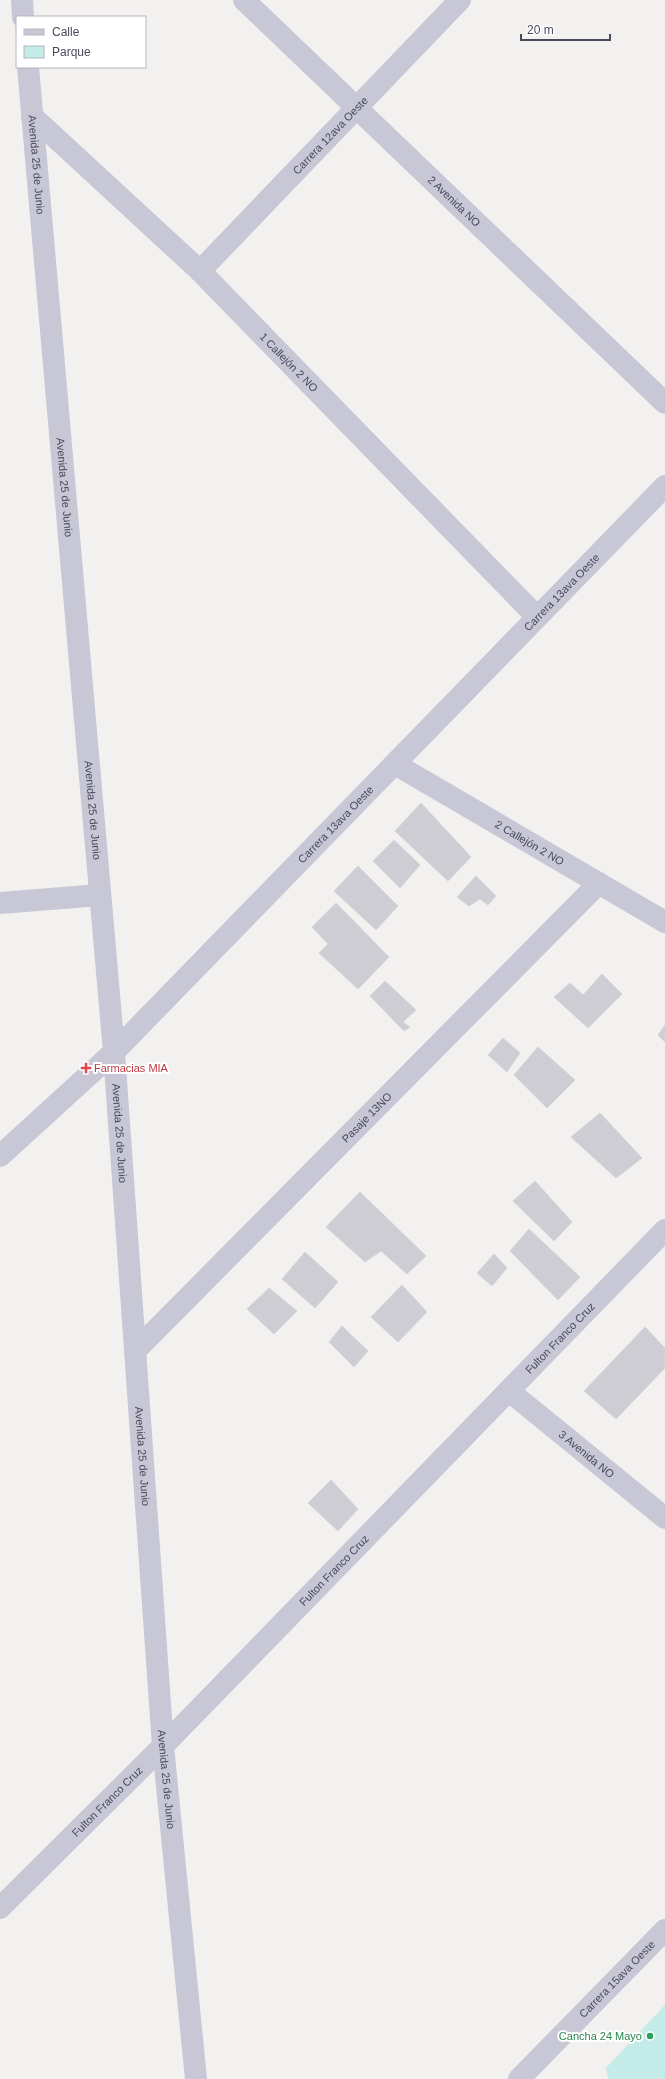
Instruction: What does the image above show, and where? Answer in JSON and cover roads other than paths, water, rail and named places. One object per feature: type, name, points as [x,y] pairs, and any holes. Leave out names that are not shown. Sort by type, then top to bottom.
[{"type":"street","points":[[22,0],[23,16]]},
{"type":"street","name":"2 Avenida NO","points":[[244,0],[665,403]]},
{"type":"street","name":"Carrera 12ava Oeste","points":[[200,271],[460,0]]},
{"type":"street","name":"Avenida 25 de Junio","points":[[28,68],[114,1052],[163,1746],[196,2079]]},
{"type":"street","name":"1 Callejón 2 NO","points":[[32,116],[200,271],[537,617]]},
{"type":"street","name":"Carrera 13ava Oeste","points":[[0,1156],[114,1052],[665,486]]},
{"type":"street","name":"2 Callejón 2 NO","points":[[395,764],[665,922]]},
{"type":"street","name":"Pasaje 13NO","points":[[135,1351],[599,883]]},
{"type":"street","points":[[0,903],[100,895]]},
{"type":"street","name":"Fulton Franco Cruz","points":[[0,1908],[163,1746],[665,1230]]},
{"type":"street","name":"3 Avenida NO","points":[[509,1391],[665,1518]]},
{"type":"street","name":"Carrera 15ava Oeste","points":[[519,2079],[665,1930]]},
{"type":"place","name":"Farmacias MIA","points":[[86,1068]]},
{"type":"place","name":"Cancha 24 Mayo","points":[[650,2036]]}]
